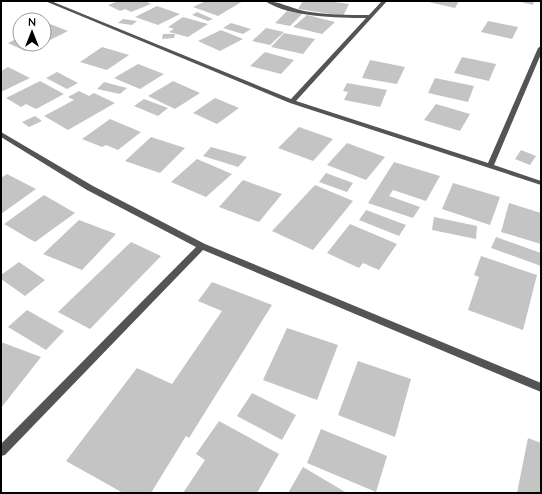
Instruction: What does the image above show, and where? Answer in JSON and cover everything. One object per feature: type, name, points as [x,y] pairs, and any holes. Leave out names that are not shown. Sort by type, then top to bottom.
[{"type":"street","points":[[47,1],[292,102],[541,183]]},
{"type":"street","points":[[267,1],[278,6],[301,12],[335,16],[370,17]]},
{"type":"street","points":[[292,102],[385,1]]},
{"type":"street","points":[[490,167],[541,48]]},
{"type":"street","points":[[1,134],[90,188],[202,246],[541,388]]},
{"type":"street","points":[[1,451],[202,246]]},
{"type":"building","points":[[119,1],[145,1],[151,4],[131,12],[125,9],[120,11],[108,5]]},
{"type":"building","points":[[206,1],[243,1],[218,16],[193,7]]},
{"type":"building","points":[[303,1],[327,1],[349,4],[343,16],[298,9]]},
{"type":"building","points":[[424,1],[459,1],[455,8]]},
{"type":"building","points":[[517,1],[534,1],[533,5]]},
{"type":"building","points":[[157,6],[180,14],[158,25],[135,17]]},
{"type":"building","points":[[287,11],[302,14],[290,26],[275,23]]},
{"type":"building","points":[[197,12],[213,19],[208,21],[192,15]]},
{"type":"building","points":[[307,15],[335,22],[322,34],[293,27]]},
{"type":"building","points":[[183,17],[208,24],[188,37],[169,32],[174,29],[168,27]]},
{"type":"building","points":[[123,19],[137,21],[132,25],[118,23]]},
{"type":"building","points":[[488,21],[518,27],[512,39],[481,32]]},
{"type":"building","points":[[231,23],[251,29],[243,34],[223,28]]},
{"type":"building","points":[[52,25],[68,31],[52,39]]},
{"type":"building","points":[[266,28],[284,32],[270,45],[252,41]]},
{"type":"building","points":[[221,30],[243,39],[220,51],[198,41]]},
{"type":"building","points":[[284,33],[315,39],[303,54],[271,47]]},
{"type":"building","points":[[163,34],[175,34],[174,38],[162,39]]},
{"type":"building","points":[[102,47],[129,55],[107,70],[80,62]]},
{"type":"building","points":[[265,52],[294,60],[281,74],[250,66]]},
{"type":"building","points":[[462,57],[496,64],[489,81],[454,73]]},
{"type":"building","points":[[370,60],[405,67],[397,84],[362,78]]},
{"type":"building","points":[[138,64],[164,74],[140,89],[114,78]]},
{"type":"building","points":[[8,67],[30,78],[3,91],[1,90],[1,71]]},
{"type":"building","points":[[57,72],[78,83],[67,89],[46,78]]},
{"type":"building","points":[[435,78],[474,86],[468,102],[428,93]]},
{"type":"building","points":[[40,81],[64,94],[36,109],[26,104],[21,107],[6,98]]},
{"type":"building","points":[[173,81],[200,93],[175,109],[148,96]]},
{"type":"building","points":[[104,82],[127,88],[120,94],[97,89]]},
{"type":"building","points":[[347,83],[387,90],[380,107],[344,100],[348,92],[343,91]]},
{"type":"building","points":[[79,91],[89,96],[94,93],[115,103],[68,130],[44,116],[74,100],[68,97]]},
{"type":"building","points":[[215,98],[239,108],[217,124],[193,113]]},
{"type":"building","points":[[144,99],[168,108],[158,116],[134,106]]},
{"type":"building","points":[[436,104],[470,114],[460,131],[424,120]]},
{"type":"building","points":[[35,116],[42,121],[29,127],[22,122]]},
{"type":"building","points":[[110,119],[141,132],[118,150],[106,145],[102,147],[82,139]]},
{"type":"building","points":[[299,127],[333,139],[313,161],[278,148]]},
{"type":"building","points":[[151,137],[185,148],[160,173],[125,161]]},
{"type":"building","points":[[347,143],[385,157],[366,180],[327,165]]},
{"type":"building","points":[[211,147],[247,157],[238,167],[203,156]]},
{"type":"building","points":[[521,150],[536,156],[530,165],[515,159]]},
{"type":"building","points":[[197,159],[232,174],[206,197],[171,182]]},
{"type":"building","points":[[394,162],[440,176],[426,201],[393,190],[389,196],[420,207],[413,218],[368,203]]},
{"type":"building","points":[[326,173],[353,183],[347,192],[319,182]]},
{"type":"building","points":[[7,174],[36,189],[1,214],[1,178]]},
{"type":"building","points":[[243,180],[282,194],[259,222],[219,207]]},
{"type":"building","points":[[453,183],[500,197],[490,225],[442,209]]},
{"type":"building","points":[[315,185],[353,201],[313,250],[272,231]]},
{"type":"building","points":[[44,195],[75,213],[35,242],[4,224]]},
{"type":"building","points":[[509,203],[541,213],[541,244],[501,232]]},
{"type":"building","points":[[366,210],[406,225],[399,236],[359,220]]},
{"type":"building","points":[[434,217],[477,226],[476,239],[432,230]]},
{"type":"building","points":[[79,220],[116,234],[82,270],[43,254]]},
{"type":"building","points":[[350,224],[397,244],[379,270],[363,263],[359,268],[327,253]]},
{"type":"building","points":[[496,237],[541,253],[541,266],[491,248]]},
{"type":"building","points":[[131,242],[161,256],[90,329],[58,312]]},
{"type":"building","points":[[481,256],[537,275],[523,330],[468,310],[479,277],[474,275]]},
{"type":"building","points":[[19,262],[45,280],[25,296],[1,279],[1,275]]},
{"type":"building","points":[[212,282],[272,305],[189,438],[186,436],[151,493],[123,493],[66,461],[137,368],[172,384],[222,311],[198,301]]},
{"type":"building","points":[[27,310],[64,331],[46,350],[8,327]]},
{"type":"building","points":[[287,328],[338,345],[317,400],[263,380]]},
{"type":"building","points":[[1,342],[41,357],[1,408]]},
{"type":"building","points":[[358,361],[411,379],[395,437],[338,415]]},
{"type":"building","points":[[252,393],[296,415],[282,440],[237,416]]},
{"type":"building","points":[[219,421],[279,454],[257,493],[183,493],[205,460],[196,454]]},
{"type":"building","points":[[321,429],[387,456],[376,492],[307,463]]},
{"type":"building","points":[[528,438],[541,443],[541,493],[517,493]]},
{"type":"building","points":[[303,467],[347,493],[288,493]]}]
